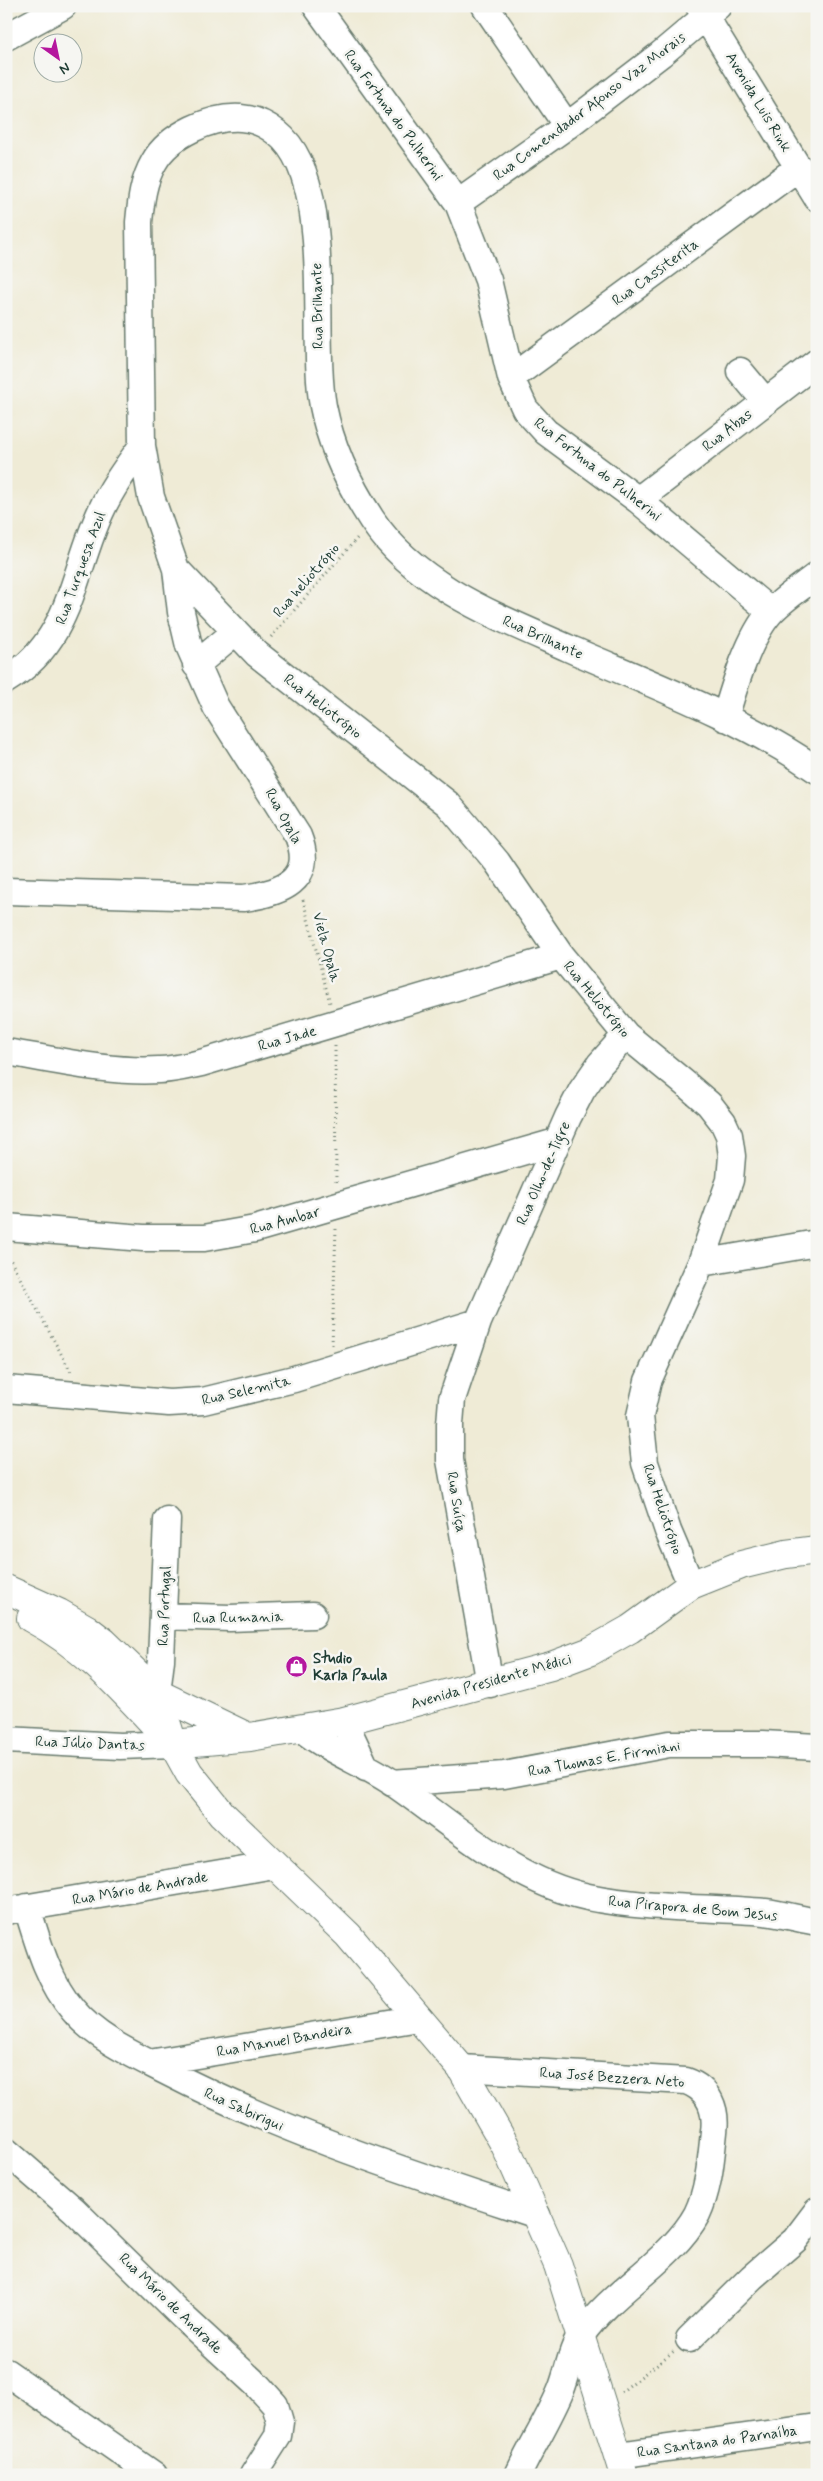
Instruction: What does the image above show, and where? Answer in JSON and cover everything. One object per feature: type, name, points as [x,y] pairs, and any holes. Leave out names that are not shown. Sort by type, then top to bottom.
[{"type":"main road","name":"Avenida Presidente Médici","points":[[173,1744],[250,1737],[344,1721],[490,1684],[551,1666],[591,1650],[630,1629],[691,1585],[741,1564],[786,1554],[817,1550]]},
{"type":"main road","points":[[6,1589],[59,1613],[86,1629],[110,1647],[157,1693],[250,1737]]},
{"type":"main road","points":[[6,1605],[48,1627],[97,1664],[173,1744],[204,1794],[348,1935],[462,2068],[505,2145],[558,2265],[621,2465]]},
{"type":"main road","points":[[157,1693],[173,1744]]},
{"type":"street","points":[[6,36],[63,6]]},
{"type":"street","name":"Rua Fortuna do Pulherini","points":[[316,6],[458,204],[488,280],[518,398],[536,422],[638,500],[771,612]]},
{"type":"street","points":[[486,6],[567,126]]},
{"type":"street","name":"Rua Comendador Afonso Vaz Morais","points":[[458,204],[567,126],[708,10]]},
{"type":"street","name":"Avenida Luis Rink","points":[[708,10],[817,198]]},
{"type":"street","name":"Rua Brilhante","points":[[176,569],[163,538],[151,497],[142,446],[139,222],[141,195],[154,160],[163,150],[195,128],[217,120],[241,118],[259,122],[276,132],[292,150],[308,188],[315,228],[319,374],[323,406],[338,458],[372,520],[391,544],[432,578],[473,604],[525,630],[725,718],[764,737],[817,770]]},
{"type":"street","name":"Rua Cassiterita","points":[[512,378],[799,167]]},
{"type":"street","name":"Rua Abas","points":[[638,500],[817,362]]},
{"type":"street","points":[[740,371],[765,401]]},
{"type":"street","name":"Rua Turquesa Azul","points":[[6,680],[30,663],[56,632],[66,610],[100,512],[123,472],[142,446]]},
{"type":"street","name":"Rua Heliotrópio","points":[[176,569],[256,654],[448,804],[497,862],[561,956],[626,1035],[709,1104],[723,1122],[729,1135],[732,1156],[730,1180],[701,1262],[648,1381],[640,1416],[645,1464],[668,1531],[691,1585]]},
{"type":"street","name":"Rua Opala","points":[[176,569],[183,621],[196,665],[216,707],[298,836],[304,859],[298,876]]},
{"type":"street","points":[[725,718],[742,666],[753,642],[771,612],[817,575]]},
{"type":"street","points":[[196,665],[235,632]]},
{"type":"street","points":[[6,891],[244,898],[278,890],[298,876]]},
{"type":"street","name":"Rua Jade","points":[[6,1052],[116,1068],[159,1070],[201,1063],[561,956]]},
{"type":"street","name":"Rua Olho-de-Tigre","points":[[478,1322],[556,1142],[582,1090],[600,1064],[626,1035]]},
{"type":"street","name":"Rua Ambar","points":[[6,1227],[143,1238],[204,1238],[273,1224],[556,1142]]},
{"type":"street","points":[[701,1262],[817,1242]]},
{"type":"street","name":"Rua Selemita","points":[[6,1389],[83,1394],[169,1403],[203,1401],[294,1379],[478,1322]]},
{"type":"street","name":"Rua Suíça","points":[[478,1322],[452,1399],[450,1460],[490,1684]]},
{"type":"street","name":"Rua Portugal","points":[[157,1693],[163,1616],[167,1520]]},
{"type":"street","name":"Rua Rumania","points":[[163,1616],[230,1618],[313,1615]]},
{"type":"street","points":[[344,1721],[366,1768]]},
{"type":"street","name":"Rua Pirapora de Bom Jesus","points":[[302,1729],[322,1745],[392,1783],[473,1842],[535,1879],[586,1896],[646,1906],[766,1913],[817,1922]]},
{"type":"street","name":"Rua Júlio Dantas","points":[[6,1740],[120,1746],[173,1744]]},
{"type":"street","name":"Rua Thomas E. Firmiani","points":[[392,1783],[504,1775],[669,1744],[754,1744],[817,1747]]},
{"type":"street","name":"Rua Mário de Andrade","points":[[16,1909],[274,1864]]},
{"type":"street","name":"Rua Sabirigui","points":[[16,1909],[42,1954],[55,1984],[73,2010],[95,2030],[149,2063],[205,2092],[310,2137],[537,2215]]},
{"type":"street","name":"Rua Manuel Bandeira","points":[[149,2063],[419,2018]]},
{"type":"street","name":"Rua José Bezzera Neto","points":[[462,2068],[666,2078],[697,2085],[708,2096],[714,2109],[715,2122],[708,2175],[697,2212],[676,2242],[609,2303],[581,2335]]},
{"type":"street","name":"Rua Mário de Andrade","points":[[6,2151],[74,2210],[183,2317],[258,2386],[275,2405],[280,2422],[278,2436],[253,2475]]},
{"type":"street","points":[[689,2339],[752,2278],[795,2240],[817,2211]]},
{"type":"street","points":[[518,2475],[560,2392],[581,2335]]},
{"type":"street","points":[[6,2372],[137,2471]]},
{"type":"street","name":"Rua Santana do Parnaíba","points":[[621,2465],[817,2427]]},
{"type":"path","name":"Rua heliotrópio","points":[[256,654],[372,520]]},
{"type":"path","name":"Viela Opala","points":[[298,876],[334,1024]]},
{"type":"path","points":[[6,1252],[83,1394]]},
{"type":"path","points":[[603,2406],[689,2339]]},
{"type":"place","name":"Studio Karla Paula","points":[[297,1667]]}]
